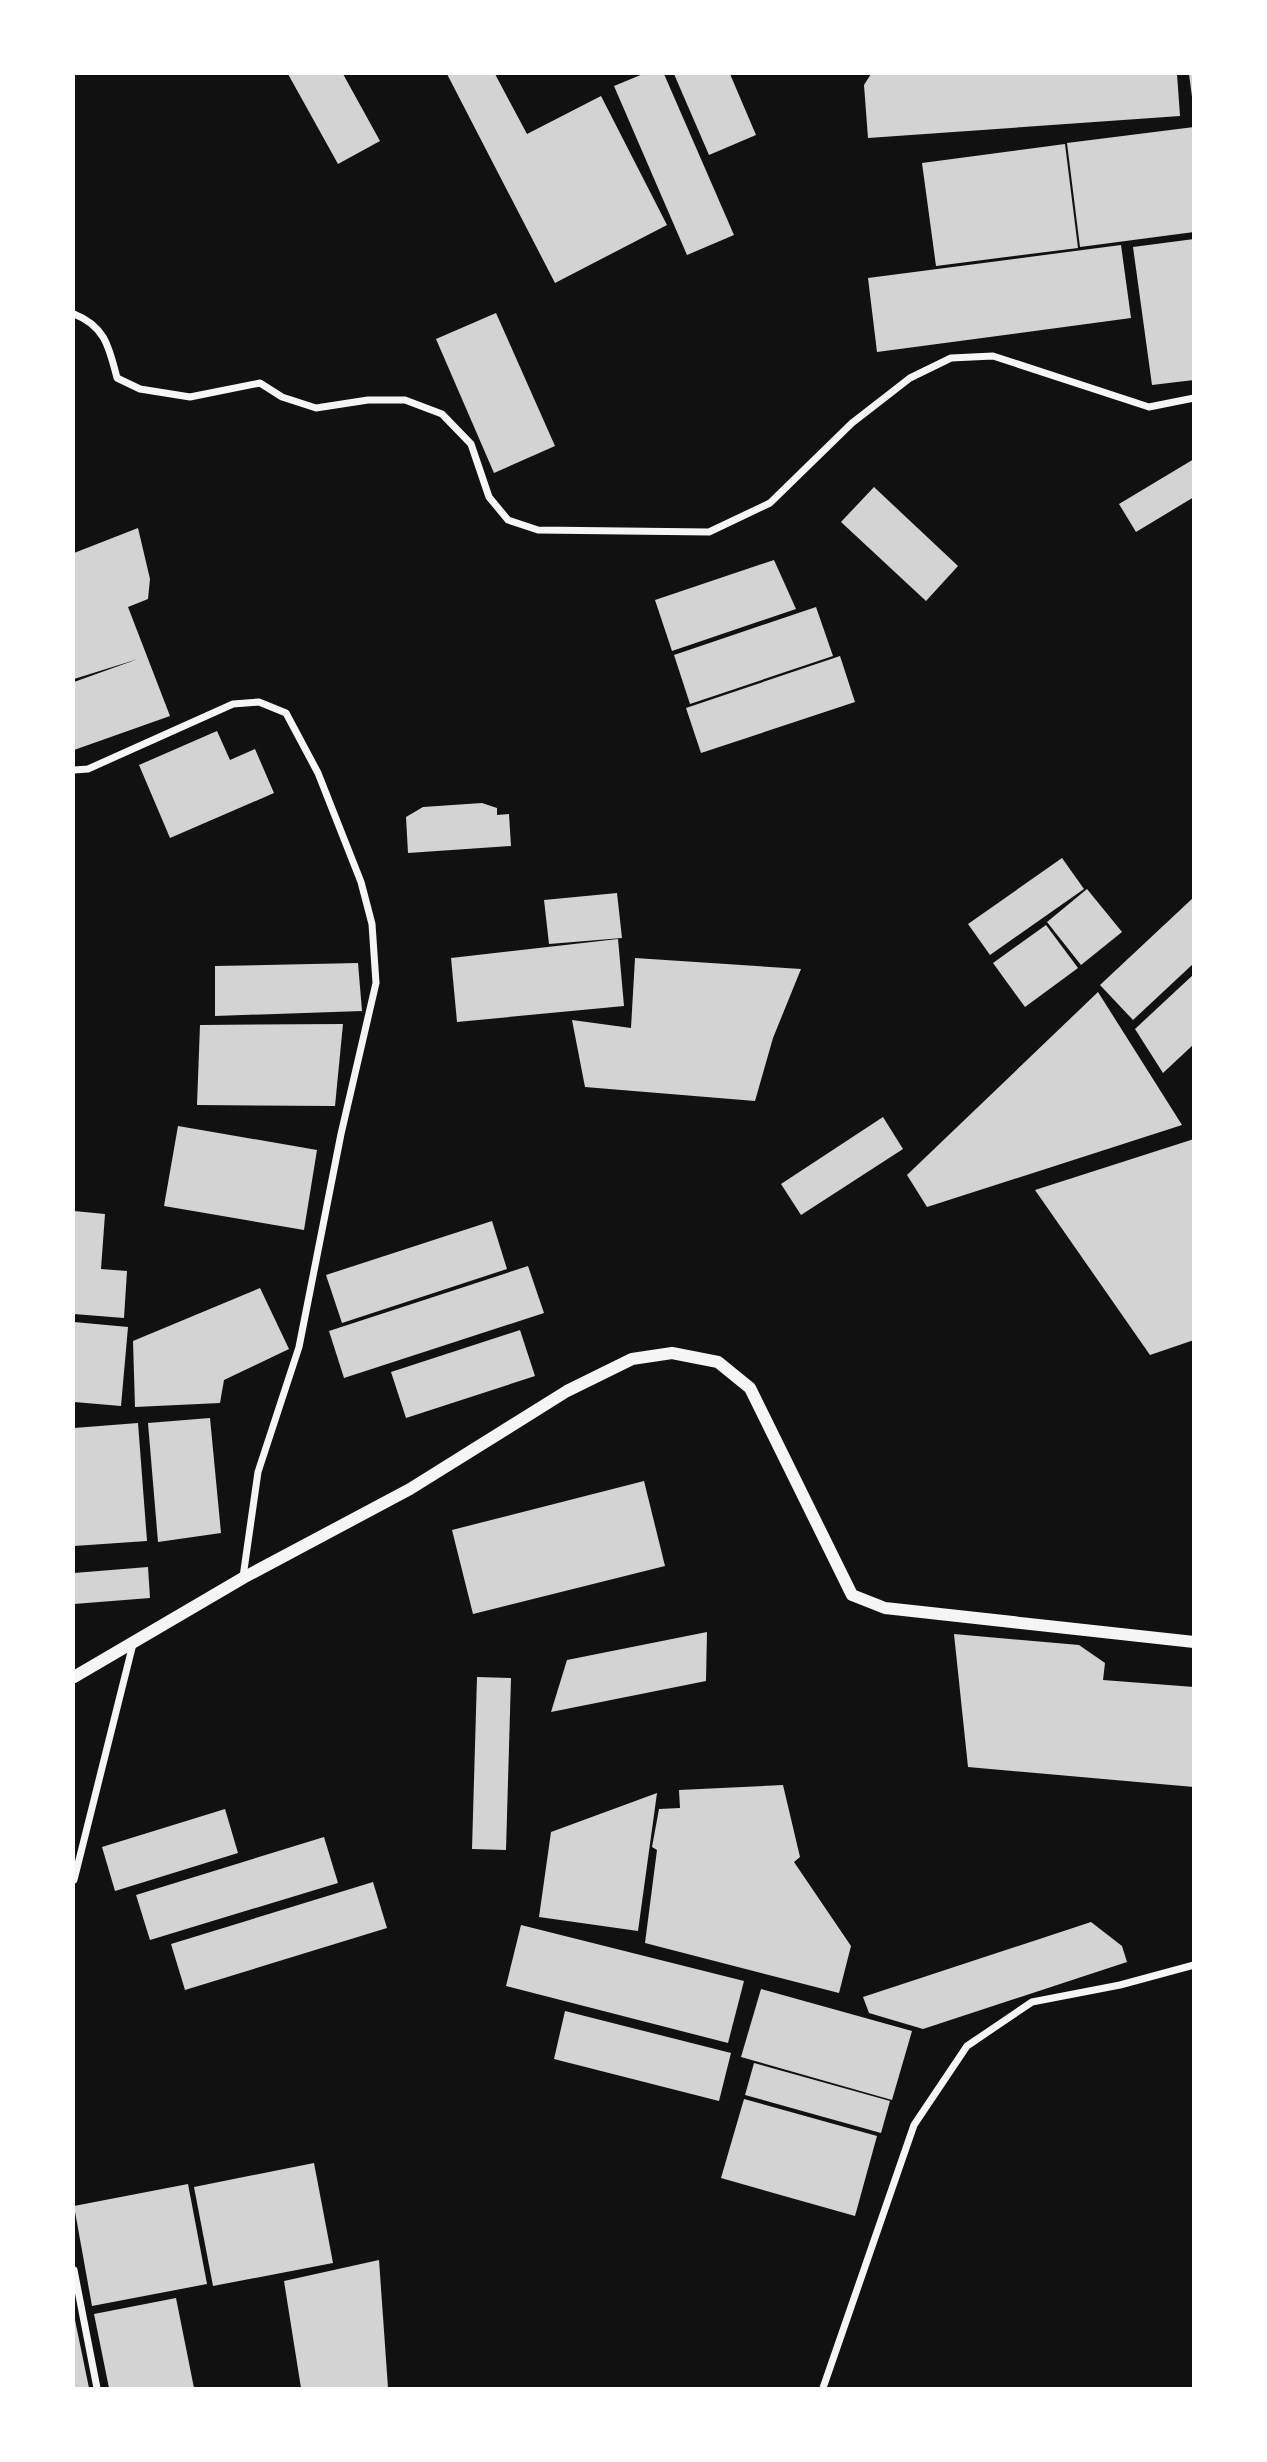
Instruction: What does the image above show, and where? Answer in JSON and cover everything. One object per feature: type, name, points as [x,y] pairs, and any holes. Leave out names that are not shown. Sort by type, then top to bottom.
[{"type":"street","points":[[74,314],[92,321],[102,334],[117,378],[140,389],[190,397],[260,383],[282,397],[316,408],[368,400],[405,400],[442,414],[471,444],[489,497],[508,520],[538,530],[709,532],[770,503],[852,423],[910,378],[951,358],[993,356],[1149,407],[1194,398]]},
{"type":"street","points":[[74,770],[88,769],[233,704],[259,702],[286,713],[323,784],[361,882],[372,924],[376,983],[341,1134],[299,1347],[258,1472],[243,1578]]},
{"type":"street","points":[[74,1677],[243,1578],[410,1489],[567,1391],[632,1359],[672,1353],[718,1362],[750,1388],[852,1595],[885,1608],[1194,1642]]},
{"type":"street","points":[[74,1880],[133,1644]]},
{"type":"street","points":[[823,2389],[914,2125],[967,2046],[1032,2002],[1121,1985],[1194,1965]]},
{"type":"street","points":[[74,2270],[97,2389]]},
{"type":"building","points":[[288,74],[343,74],[380,141],[338,164]]},
{"type":"building","points":[[447,74],[495,74],[527,134],[601,96],[667,225],[555,283]]},
{"type":"building","points":[[643,74],[664,74],[734,235],[687,255],[614,86]]},
{"type":"building","points":[[674,74],[730,74],[756,135],[709,155]]},
{"type":"building","points":[[871,74],[1177,74],[1180,116],[868,138],[864,85]]},
{"type":"building","points":[[1189,74],[1194,74],[1194,97],[1192,97]]},
{"type":"building","points":[[1194,127],[1194,232],[1080,247],[1067,143]]},
{"type":"building","points":[[1065,144],[1078,248],[936,266],[922,163]]},
{"type":"building","points":[[1194,239],[1194,380],[1152,385],[1133,247]]},
{"type":"building","points":[[1121,245],[1131,318],[877,352],[868,278]]},
{"type":"building","points":[[496,313],[555,446],[494,473],[436,339]]},
{"type":"building","points":[[1194,459],[1194,497],[1136,532],[1119,504]]},
{"type":"building","points":[[874,487],[958,566],[926,601],[841,522]]},
{"type":"building","points":[[138,528],[150,579],[148,599],[128,607],[170,716],[74,750],[74,682],[138,659],[74,679],[74,553]]},
{"type":"building","points":[[774,560],[796,609],[672,651],[655,600]]},
{"type":"building","points":[[816,607],[833,656],[690,704],[674,655]]},
{"type":"building","points":[[840,656],[855,702],[701,753],[686,708]]},
{"type":"building","points":[[217,731],[230,760],[255,749],[274,793],[170,838],[139,765]]},
{"type":"building","points":[[482,803],[497,808],[497,815],[509,814],[511,846],[408,853],[406,817],[423,807]]},
{"type":"building","points":[[1062,858],[1084,889],[990,955],[968,924]]},
{"type":"building","points":[[1087,889],[1122,932],[1081,965],[1047,922]]},
{"type":"building","points":[[617,893],[622,938],[549,944],[544,900]]},
{"type":"building","points":[[1194,897],[1194,963],[1133,1020],[1100,985]]},
{"type":"building","points":[[1046,925],[1078,968],[1025,1007],[993,963]]},
{"type":"building","points":[[618,939],[624,1006],[457,1022],[451,958]]},
{"type":"building","points":[[635,958],[801,969],[773,1038],[755,1101],[585,1087],[572,1020],[631,1028]]},
{"type":"building","points":[[358,963],[362,1011],[215,1016],[215,966]]},
{"type":"building","points":[[1194,974],[1194,1044],[1163,1073],[1135,1029]]},
{"type":"building","points":[[1098,992],[1182,1125],[927,1207],[907,1175]]},
{"type":"building","points":[[343,1024],[335,1106],[197,1105],[200,1025]]},
{"type":"building","points":[[883,1117],[903,1149],[801,1215],[781,1184]]},
{"type":"building","points":[[178,1126],[317,1150],[304,1230],[164,1206]]},
{"type":"building","points":[[1194,1139],[1194,1340],[1150,1355],[1035,1190]]},
{"type":"building","points":[[74,1211],[105,1214],[101,1269],[127,1271],[124,1318],[74,1314]]},
{"type":"building","points":[[492,1221],[507,1269],[342,1323],[326,1275]]},
{"type":"building","points":[[528,1266],[544,1313],[344,1378],[329,1331]]},
{"type":"building","points":[[260,1288],[289,1349],[224,1380],[220,1403],[135,1407],[133,1341]]},
{"type":"building","points":[[74,1322],[128,1327],[121,1406],[74,1402]]},
{"type":"building","points":[[520,1330],[535,1376],[406,1418],[391,1372]]},
{"type":"building","points":[[210,1418],[221,1533],[158,1542],[148,1423]]},
{"type":"building","points":[[138,1423],[147,1541],[74,1546],[74,1428]]},
{"type":"building","points":[[644,1481],[665,1566],[473,1614],[452,1530]]},
{"type":"building","points":[[148,1567],[150,1598],[74,1604],[74,1573]]},
{"type":"building","points":[[707,1632],[706,1681],[551,1712],[567,1660]]},
{"type":"building","points":[[954,1634],[1079,1645],[1105,1663],[1103,1680],[1194,1687],[1194,1787],[968,1767]]},
{"type":"building","points":[[477,1677],[511,1678],[506,1850],[472,1849]]},
{"type":"building","points":[[783,1785],[800,1857],[794,1862],[851,1946],[839,1993],[645,1943],[657,1850],[652,1847],[659,1809],[680,1808],[679,1790]]},
{"type":"building","points":[[657,1793],[638,1931],[539,1917],[551,1832]]},
{"type":"building","points":[[225,1809],[238,1853],[115,1891],[102,1847]]},
{"type":"building","points":[[324,1837],[338,1883],[150,1940],[136,1895]]},
{"type":"building","points":[[373,1882],[387,1928],[185,1990],[171,1944]]},
{"type":"building","points":[[1091,1922],[1122,1946],[1127,1962],[923,2029],[869,2013],[863,1997]]},
{"type":"building","points":[[521,1925],[744,1981],[728,2043],[506,1986]]},
{"type":"building","points":[[761,1989],[912,2031],[892,2100],[741,2057]]},
{"type":"building","points":[[565,2011],[731,2053],[719,2101],[554,2059]]},
{"type":"building","points":[[754,2063],[890,2101],[881,2133],[745,2095]]},
{"type":"building","points":[[744,2099],[877,2136],[855,2216],[721,2178]]},
{"type":"building","points":[[314,2163],[333,2263],[213,2286],[194,2187]]},
{"type":"building","points":[[188,2184],[207,2284],[92,2306],[74,2206]]},
{"type":"building","points":[[379,2260],[388,2388],[301,2388],[284,2281]]},
{"type":"building","points":[[176,2298],[194,2388],[109,2388],[94,2314]]},
{"type":"building","points":[[75,2320],[89,2388],[74,2388]]}]
